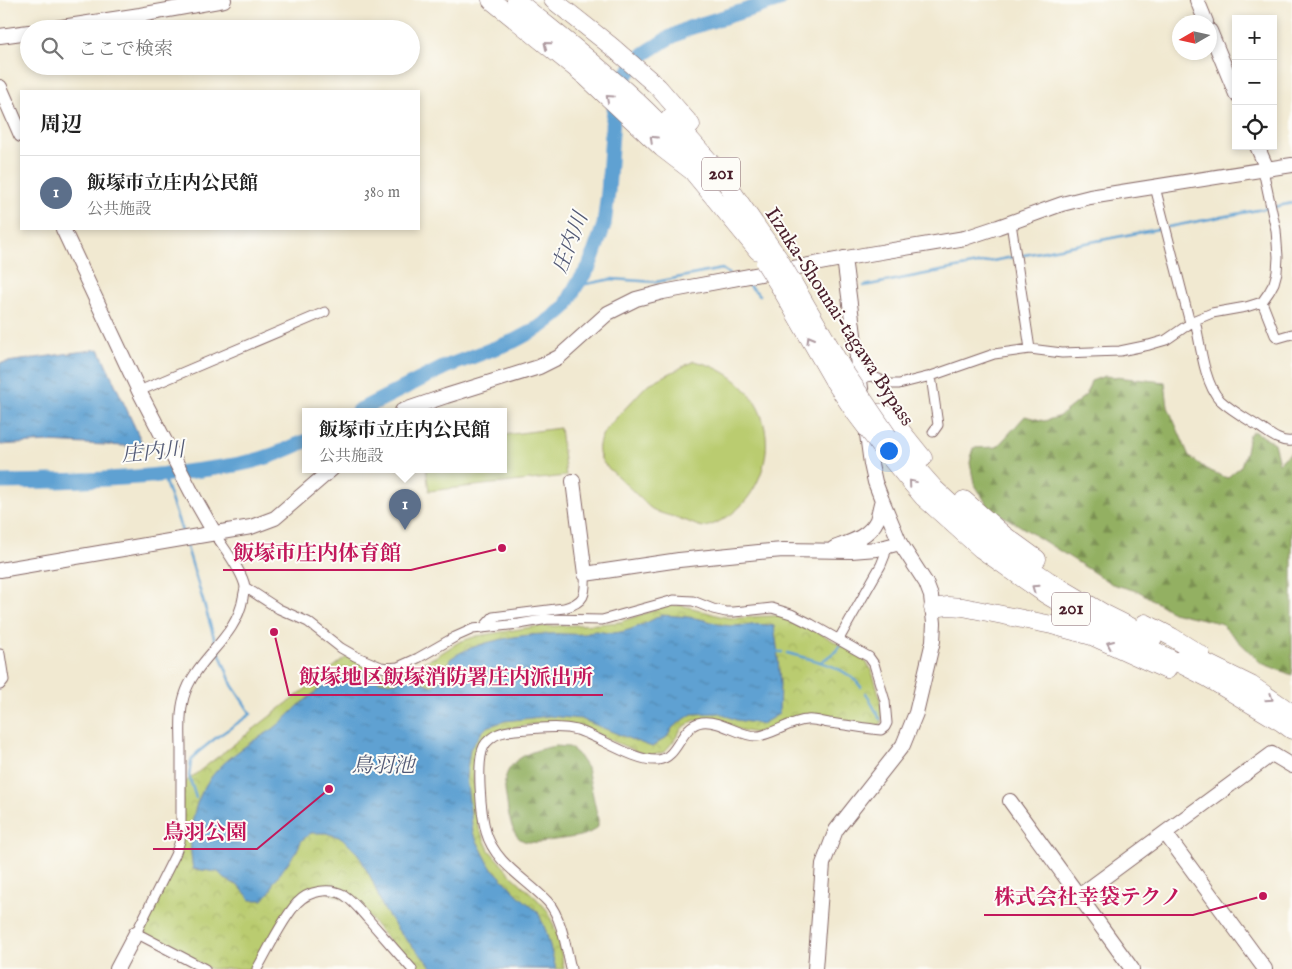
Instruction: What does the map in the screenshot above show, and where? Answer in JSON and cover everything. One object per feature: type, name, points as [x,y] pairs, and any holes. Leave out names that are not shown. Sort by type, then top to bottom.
[{"type":"highway","points":[[491,0],[598,61]]},
{"type":"highway","points":[[516,0],[598,61],[646,103]]},
{"type":"highway","points":[[533,0],[646,103],[662,148],[692,171],[769,257]]},
{"type":"highway","points":[[553,0],[598,61]]},
{"type":"highway","name":"Iizuka-Shounai-tagawa Bypass","points":[[646,103],[689,138],[718,171],[786,285],[846,377],[856,414],[884,442],[991,541],[1049,581],[1105,614],[1250,685],[1288,721]]},
{"type":"highway","points":[[864,413],[883,413],[890,417],[919,454],[957,494],[1004,535],[1056,572],[1113,607],[1172,637],[1250,685]]},
{"type":"highway","name":"Iizuka-Shounai-tagawa Bypass","points":[[884,442],[923,496],[981,549],[1045,594],[1098,625],[1159,653],[1288,721]]},
{"type":"highway","points":[[933,608],[963,607],[1052,624],[1092,636],[1288,721]]},
{"type":"street","points":[[108,20],[224,0]]},
{"type":"street","points":[[1197,0],[1203,15]]},
{"type":"street","points":[[0,36],[20,33]]},
{"type":"street","points":[[1217,48],[1232,84]]},
{"type":"street","points":[[0,87],[20,133]]},
{"type":"street","points":[[846,377],[872,376],[890,384],[899,384],[931,376],[994,354],[1030,349],[1062,353],[1120,351],[1166,340],[1193,322],[1212,313],[1262,302],[1274,283],[1278,257],[1276,230],[1265,169],[1258,150]]},
{"type":"street","points":[[411,408],[539,367],[559,357],[608,313],[636,299],[672,290],[844,258],[966,238],[1062,204],[1090,197],[1292,165]]},
{"type":"street","points":[[1155,186],[1211,386],[1219,399],[1234,411],[1277,438],[1292,442]]},
{"type":"street","points":[[1011,223],[1030,349]]},
{"type":"street","points":[[63,230],[139,391],[195,499],[237,567],[245,587],[240,613],[234,625],[189,681],[183,699],[181,718],[182,826],[180,841],[175,855],[117,969]]},
{"type":"street","points":[[814,969],[823,864],[836,830],[903,745],[916,713],[933,641],[934,623],[931,596],[926,583],[900,543],[882,500],[871,464],[864,413],[846,377],[844,258]]},
{"type":"street","points":[[1262,302],[1275,336],[1278,338],[1292,334]]},
{"type":"street","points":[[139,391],[325,312]]},
{"type":"street","points":[[931,376],[938,425],[933,432]]},
{"type":"street","points":[[0,570],[251,527],[275,518],[327,473]]},
{"type":"street","points":[[483,628],[493,617],[564,608],[575,605],[582,599],[586,590],[585,574],[573,481]]},
{"type":"street","points":[[828,550],[857,538],[871,529],[877,519],[882,500]]},
{"type":"street","points":[[585,574],[680,560],[749,553],[783,550],[851,551],[877,549],[900,543]]},
{"type":"street","points":[[840,639],[881,565],[886,547]]},
{"type":"street","points":[[245,587],[279,609],[308,622],[341,648],[355,656],[388,668],[398,667],[418,658],[472,628],[519,624],[548,619],[602,620],[674,600],[693,601],[726,612],[772,608],[791,614],[840,639],[869,657],[874,664],[885,701],[887,723],[882,730],[806,720],[759,736],[747,736],[714,723],[702,722],[688,729],[670,754],[658,760],[642,758],[578,731],[559,727],[510,731],[498,734],[486,742],[483,748],[479,773],[486,832],[500,859],[548,902],[557,916],[571,969]]},
{"type":"street","points":[[0,654],[4,680],[0,684]]},
{"type":"street","points":[[1079,896],[1272,754],[1292,766]]},
{"type":"street","points":[[1010,802],[1132,969]]},
{"type":"street","points":[[1165,833],[1265,969]]},
{"type":"street","points":[[257,969],[287,916],[298,903],[312,893],[334,891],[344,895],[356,905],[412,969]]},
{"type":"street","points":[[136,933],[205,969]]},
{"type":"green space","points":[[694,361],[713,367],[730,376],[744,388],[755,403],[763,419],[766,437],[765,456],[760,476],[750,495],[730,515],[714,524],[703,527],[650,508],[605,465],[599,452],[601,438],[606,429],[647,385]]},
{"type":"green space","points":[[1105,376],[1165,382],[1168,407],[1189,456],[1206,469],[1227,478],[1241,466],[1249,435],[1254,431],[1274,443],[1279,463],[1292,451],[1292,675],[1261,663],[1220,623],[1172,612],[1140,592],[1112,584],[989,508],[974,483],[970,463],[973,448],[997,447],[1025,416],[1044,421],[1058,417],[1086,395],[1091,381]]},
{"type":"green space","points":[[560,428],[566,476],[429,491],[427,473],[507,473],[507,435]]},
{"type":"green space","name":"鳥羽池","points":[[669,605],[683,606],[733,618],[781,616],[826,636],[866,662],[876,683],[882,711],[881,724],[877,726],[811,716],[755,733],[695,720],[682,728],[664,752],[651,756],[578,726],[556,723],[535,724],[491,733],[480,743],[473,771],[478,826],[489,850],[511,875],[547,910],[558,936],[564,969],[414,969],[358,905],[318,888],[305,891],[295,900],[254,969],[210,969],[143,932],[141,927],[177,858],[184,783],[344,659],[349,656],[382,673],[394,675],[435,657],[459,642],[477,636],[532,627],[620,622]]},
{"type":"green space","points":[[556,746],[569,747],[577,753],[587,768],[598,827],[576,837],[541,842],[524,841],[517,836],[512,826],[508,811],[505,780],[512,765],[524,756],[540,749]]},
{"type":"water","points":[[99,349],[144,447],[48,442],[0,445],[0,363]]},
{"type":"water","name":"鳥羽池","points":[[661,615],[695,618],[729,626],[774,626],[780,683],[779,714],[762,724],[736,720],[719,713],[692,714],[673,727],[667,737],[652,747],[581,719],[549,716],[505,721],[487,727],[470,749],[466,777],[473,833],[490,866],[518,895],[538,912],[546,931],[556,969],[434,969],[400,933],[383,908],[372,880],[358,854],[342,838],[326,833],[311,833],[302,840],[296,852],[263,900],[251,900],[239,886],[225,879],[218,872],[193,869],[191,858],[192,823],[199,798],[210,778],[236,753],[273,729],[298,706],[347,669],[362,670],[378,681],[397,682],[406,676],[432,686],[444,675],[450,659],[471,648],[511,637],[538,634],[584,634],[595,631],[617,633],[637,627]]},
{"type":"waterway","name":"庄内川","points":[[364,408],[445,367],[514,341],[540,327],[566,306],[576,286],[589,267],[604,225],[613,118],[616,97],[625,76],[644,54],[689,28],[779,0]]},
{"type":"waterway","points":[[1274,207],[1292,203]]},
{"type":"waterway","points":[[1168,227],[1268,208]]},
{"type":"waterway","points":[[1019,256],[1163,228]]},
{"type":"waterway","points":[[864,286],[1013,257]]},
{"type":"waterway","points":[[576,286],[612,279],[656,282],[722,269],[729,274]]},
{"type":"waterway","points":[[748,285],[760,295]]},
{"type":"waterway","name":"庄内川","points":[[0,482],[121,478],[217,468],[263,458],[302,443]]},
{"type":"waterway","points":[[163,476],[183,534]]},
{"type":"waterway","points":[[186,544],[216,644]]},
{"type":"waterway","points":[[821,662],[836,651],[840,645]]},
{"type":"waterway","points":[[196,798],[189,776],[191,761],[197,753],[217,737],[251,714],[232,685],[218,649]]},
{"type":"waterway","points":[[787,653],[837,668],[846,673],[861,687]]},
{"type":"waterway","points":[[866,693],[880,719]]},
{"type":"place","name":"飯塚市立庄内公民館","points":[[405,530]]},
{"type":"place","name":"飯塚市庄内体育館","points":[[502,548]]},
{"type":"place","name":"飯塚地区飯塚消防署庄内派出所","points":[[274,632]]},
{"type":"place","name":"鳥羽公園","points":[[329,789]]},
{"type":"place","name":"株式会社幸袋テクノ","points":[[1263,896]]}]
